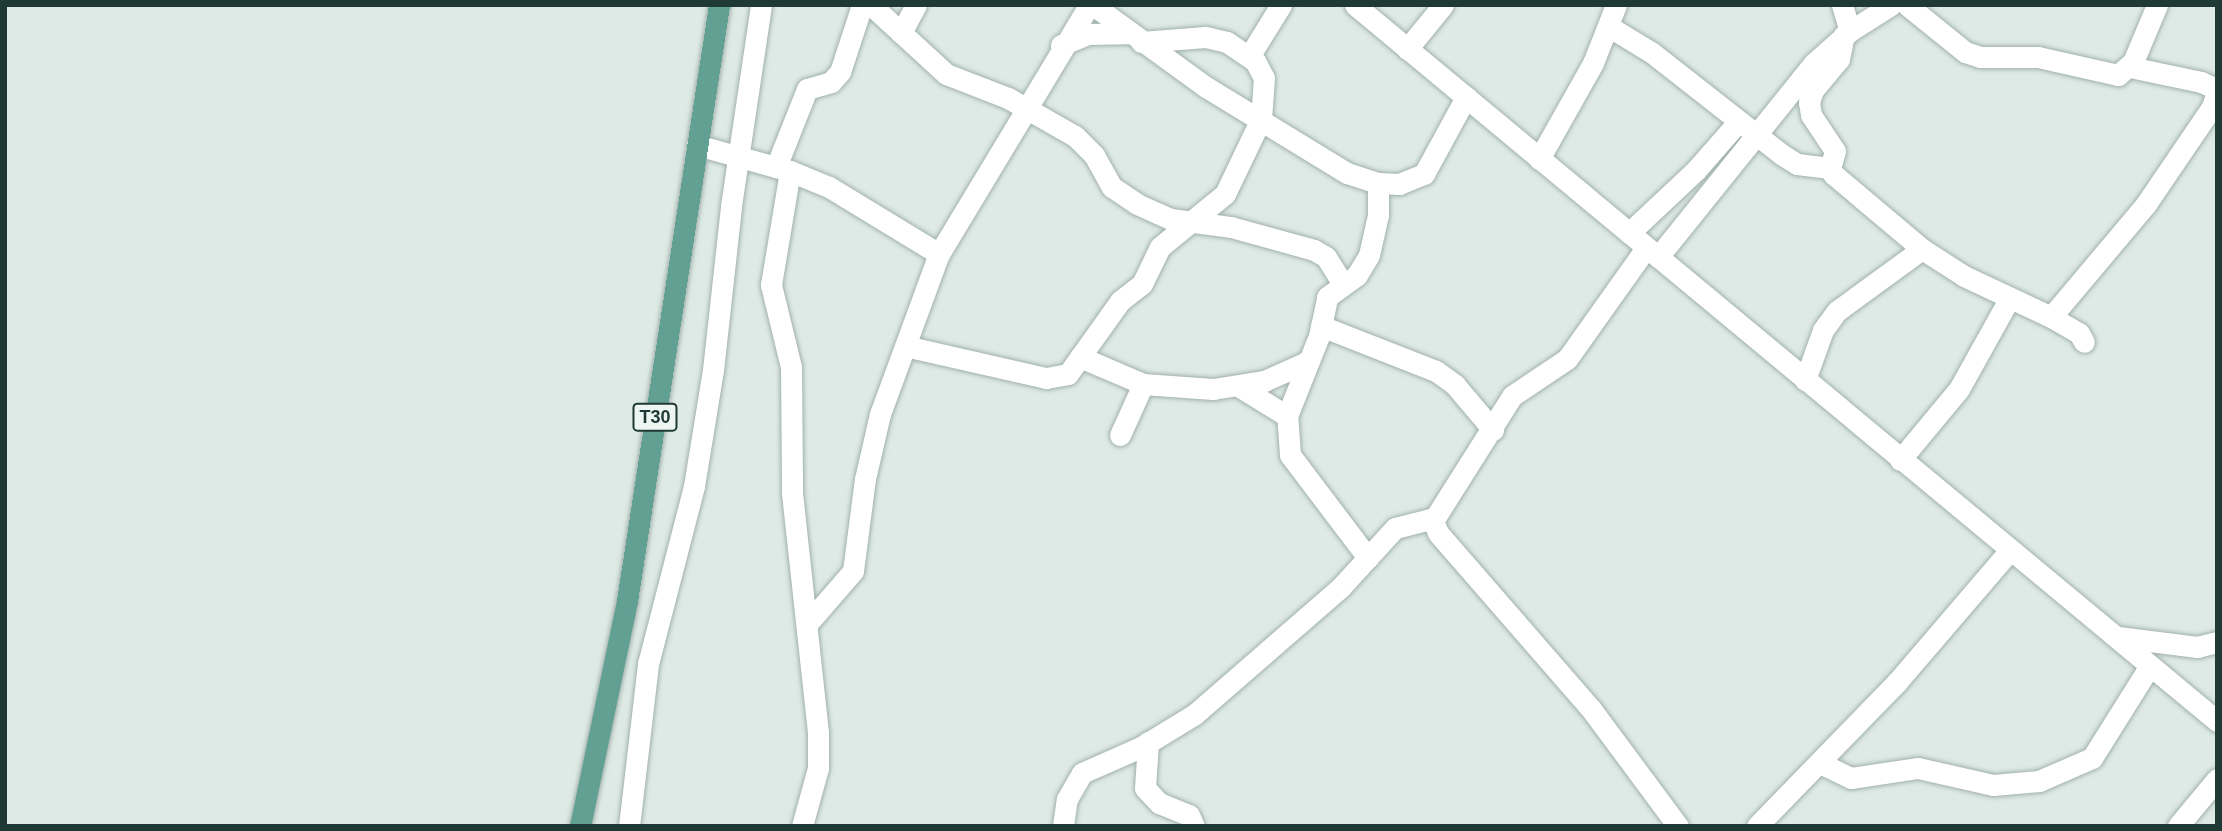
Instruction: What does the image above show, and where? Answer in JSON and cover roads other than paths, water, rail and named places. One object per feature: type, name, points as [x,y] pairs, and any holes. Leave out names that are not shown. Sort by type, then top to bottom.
[{"type":"main road","name":"T30","points":[[580,826],[627,601],[719,5]]},
{"type":"street","points":[[629,826],[648,664],[694,486],[713,370],[738,157],[761,5]]},
{"type":"street","points":[[802,826],[818,768],[807,624],[792,493],[791,367],[771,285],[783,169],[807,89],[831,82],[840,72],[862,5]]},
{"type":"street","points":[[871,5],[946,74],[1027,109],[1086,145],[1112,187],[1137,204],[1188,223],[1231,227],[1314,250],[1326,257],[1342,283]]},
{"type":"street","points":[[901,33],[916,5]]},
{"type":"street","points":[[807,624],[853,571],[872,447],[886,390],[939,254],[1027,109],[1061,45],[1091,5],[1134,38],[1261,120],[1348,173],[1378,183],[1406,182],[1424,174],[1466,97]]},
{"type":"street","points":[[1250,55],[1280,5]]},
{"type":"street","points":[[1355,5],[1900,460],[2118,637],[2148,667],[2217,721]]},
{"type":"street","points":[[1407,48],[1443,5]]},
{"type":"street","points":[[1539,159],[1608,26],[1616,5]]},
{"type":"street","points":[[1830,168],[1836,151],[1811,115],[1809,102],[1813,90],[1839,59],[1847,33],[1842,5]]},
{"type":"street","points":[[1629,233],[1713,153],[1746,128],[1847,33],[1891,5]]},
{"type":"street","points":[[1907,5],[1965,51],[1980,57],[2038,57],[2110,74],[2123,73],[2130,67],[2157,5]]},
{"type":"street","points":[[1608,26],[1651,52],[1746,128],[1797,164],[1830,168],[1922,248],[2009,299],[2051,317],[2079,333],[2084,342]]},
{"type":"street","points":[[905,346],[1046,378],[1068,374],[1120,301],[1142,284],[1160,247],[1225,194],[1261,120],[1264,78],[1250,55],[1205,37],[1134,38],[1088,34],[1061,45]]},
{"type":"street","points":[[2051,317],[2146,204],[2212,107],[2217,91],[2201,82],[2130,67]]},
{"type":"street","points":[[1063,826],[1067,799],[1077,778],[1195,715],[1340,588],[1403,523],[1433,518],[1521,387],[1567,359],[1746,128]]},
{"type":"street","points":[[697,145],[783,169],[829,187],[939,254]]},
{"type":"street","points":[[1368,558],[1290,455],[1287,416],[1321,326],[1327,297],[1342,283],[1357,275],[1368,255],[1378,215],[1378,183]]},
{"type":"street","points":[[1805,380],[1828,321],[1922,248]]},
{"type":"street","points":[[1900,460],[1959,389],[2009,299]]},
{"type":"street","points":[[1321,326],[1436,371],[1455,385],[1493,430]]},
{"type":"street","points":[[1080,357],[1143,384],[1240,387],[1309,361]]},
{"type":"street","points":[[1120,435],[1143,384]]},
{"type":"street","points":[[1240,387],[1287,416]]},
{"type":"street","points":[[1433,518],[1438,533],[1591,709],[1678,826]]},
{"type":"street","points":[[1756,826],[1820,763],[2010,550]]},
{"type":"street","points":[[2118,637],[2197,647],[2217,642]]},
{"type":"street","points":[[1820,763],[1851,778],[1918,768],[1993,785],[2039,781],[2092,758],[2148,667]]},
{"type":"street","points":[[1148,742],[1145,788],[1159,803],[1189,815],[1194,826]]},
{"type":"street","points":[[2178,826],[2217,779]]}]
